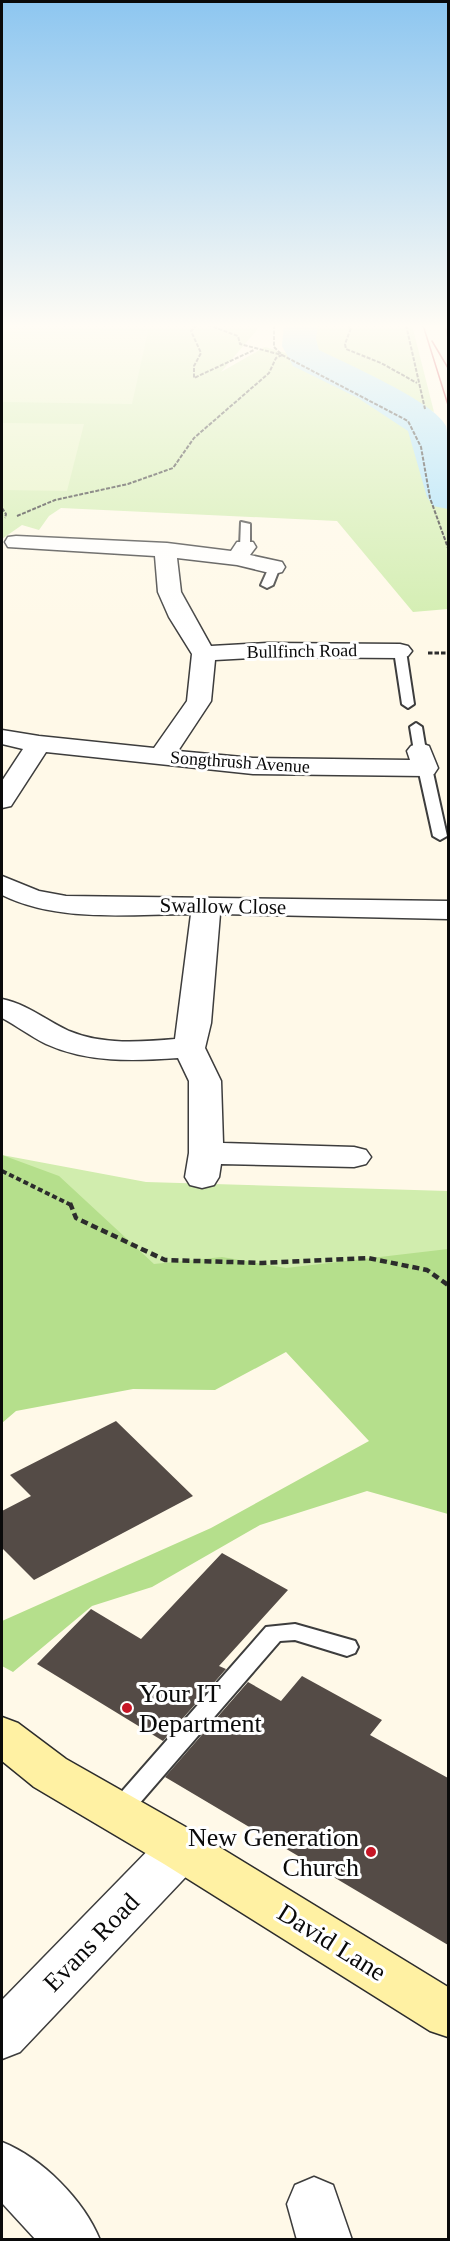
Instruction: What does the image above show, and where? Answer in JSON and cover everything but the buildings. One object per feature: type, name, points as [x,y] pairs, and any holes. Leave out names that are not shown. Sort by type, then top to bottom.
[{"type":"main road","name":"David Lane","points":[[2,1736],[50,1773],[181,1849],[448,2014]]},
{"type":"street","points":[[15,542],[241,553],[271,576]]},
{"type":"street","points":[[161,757],[199,701],[204,654],[169,595],[163,570],[167,550]]},
{"type":"street","name":"Bullfinch Road","points":[[204,654],[267,650],[400,651]]},
{"type":"street","name":"Songthrush Avenue","points":[[2,736],[39,744],[290,768],[421,749]]},
{"type":"street","points":[[2,800],[39,744]]},
{"type":"street","name":"Swallow Close","points":[[2,884],[31,898],[66,905],[207,905],[448,910]]},
{"type":"street","points":[[207,905],[200,950],[195,1023],[189,1048],[205,1081],[204,1165],[354,1156]]},
{"type":"street","points":[[2,1008],[17,1012],[57,1037],[86,1047],[149,1051],[189,1048]]},
{"type":"street","name":"Evans Road","points":[[2,2035],[181,1849]]},
{"type":"street","points":[[2,2168],[36,2198],[73,2240]]},
{"type":"lane","points":[[241,553],[245,524]]},
{"type":"lane","points":[[400,651],[408,704]]},
{"type":"lane","points":[[421,749],[440,836]]},
{"type":"lane","points":[[118,1812],[274,1634],[295,1632],[347,1647]]},
{"type":"path","points":[[2,524],[33,507],[128,484],[173,468],[194,438],[204,430]]},
{"type":"path","points":[[414,430],[419,436],[426,463],[428,492],[448,548]]},
{"type":"path","points":[[2,508],[6,514],[2,524]]},
{"type":"path","points":[[2,1172],[70,1202],[76,1218],[165,1260],[262,1263],[368,1258],[427,1270],[448,1285]]},
{"type":"green space","points":[[2,430],[432,430],[448,514],[448,609],[413,612],[337,521],[61,508],[49,516],[39,530],[22,525],[2,539]]},
{"type":"green space","points":[[2,430],[83,430],[67,491],[2,490]]},
{"type":"green space","points":[[2,1155],[146,1182],[448,1191],[448,1325],[144,1268]]},
{"type":"green space","points":[[2,1155],[59,1176],[154,1264],[222,1257],[286,1268],[448,1249],[448,1514],[367,1491],[260,1525],[152,1587],[92,1606],[13,1672],[2,1666],[2,1621],[211,1528],[369,1441],[286,1352],[215,1390],[133,1389],[16,1411],[2,1423]]},
{"type":"waterway","points":[[427,430],[448,497]]},
{"type":"place","name":"Your IT Department","points":[[127,1708]]},
{"type":"place","name":"New Generation Church","points":[[371,1852]]}]
